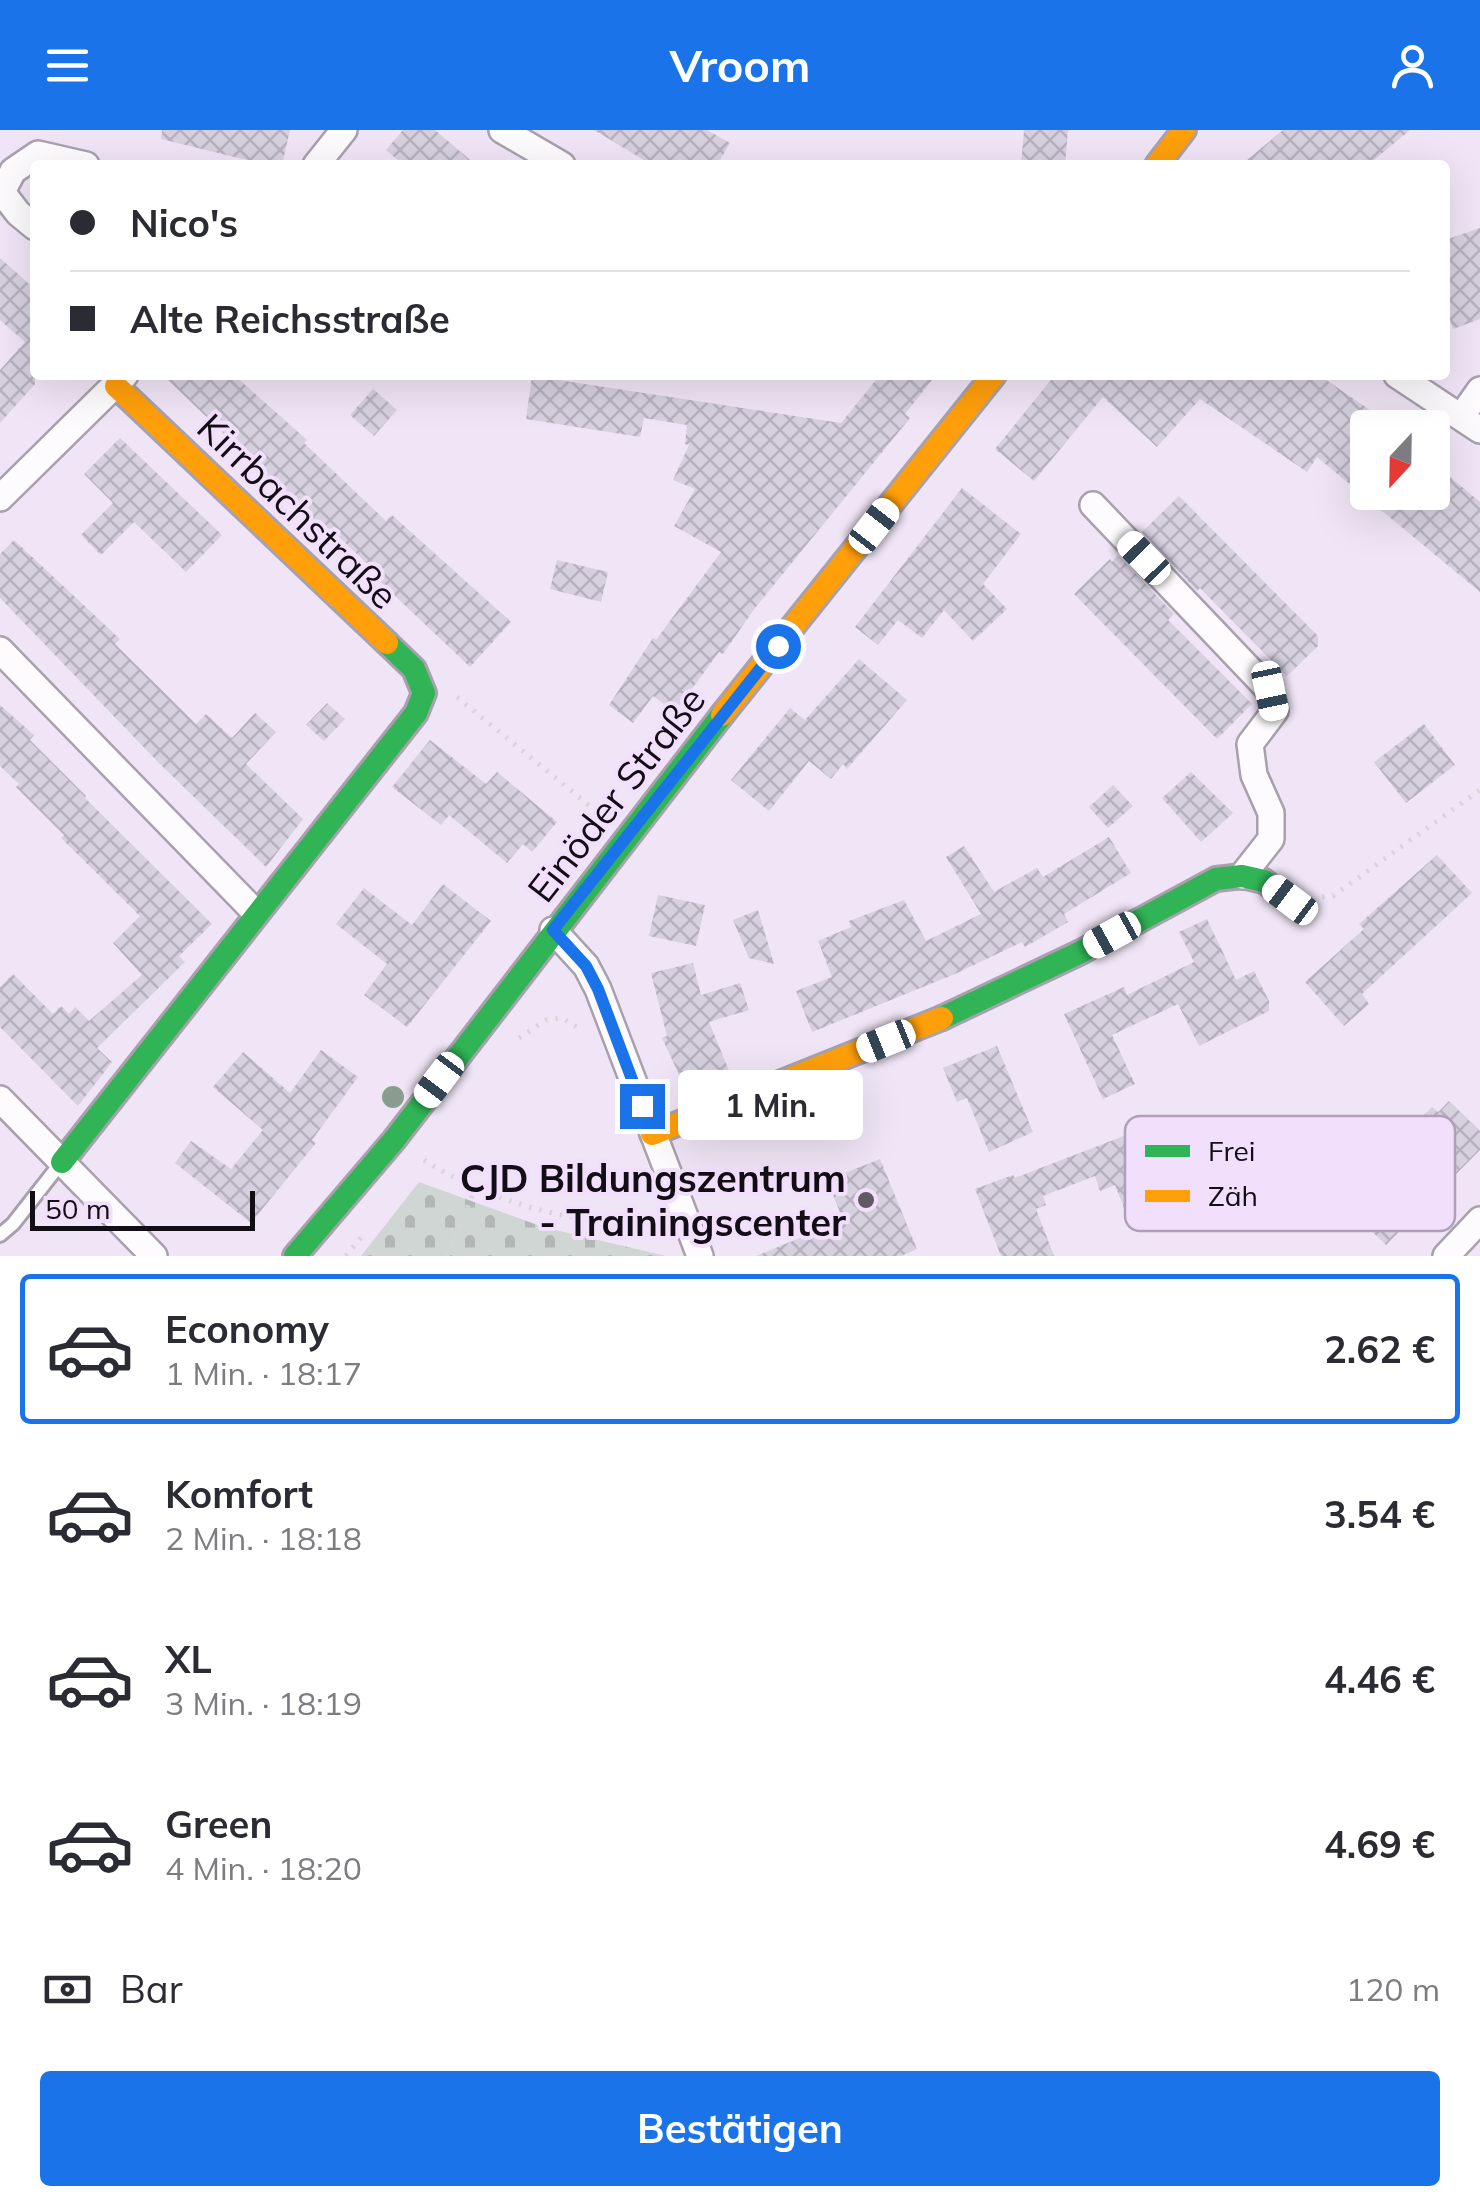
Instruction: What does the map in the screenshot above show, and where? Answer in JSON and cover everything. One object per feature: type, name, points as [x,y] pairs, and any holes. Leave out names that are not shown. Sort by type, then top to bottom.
[{"type":"street","points":[[320,160],[344,130]]},
{"type":"street","points":[[502,130],[553,160]]},
{"type":"street","points":[[1161,160],[1184,130]]},
{"type":"street","points":[[30,223],[2,192],[13,172],[38,154],[64,160]]},
{"type":"street","points":[[0,498],[120,380]]},
{"type":"street","name":"Kirrbachstraße","points":[[120,380],[414,669],[424,693]]},
{"type":"street","name":"Einöder Straße","points":[[295,1256],[394,1140],[553,930],[990,380]]},
{"type":"street","points":[[1405,380],[1470,424],[1480,390]]},
{"type":"street","points":[[1093,505],[1270,691],[1274,711],[1250,744],[1254,775],[1272,813],[1271,839],[1242,876]]},
{"type":"street","points":[[0,650],[256,913]]},
{"type":"street","points":[[62,1162],[416,713],[424,693]]},
{"type":"street","points":[[652,1134],[960,1011],[1081,952],[1216,878],[1242,876],[1264,881],[1290,900]]},
{"type":"street","points":[[553,930],[586,966],[700,1256]]},
{"type":"street","points":[[0,1099],[154,1256]]},
{"type":"street","points":[[1446,1256],[1480,1220]]},
{"type":"lane","points":[[0,1235],[62,1162]]},
{"type":"path","points":[[424,693],[455,695],[626,837]]},
{"type":"path","points":[[1290,900],[1333,896],[1480,790]]},
{"type":"path","points":[[511,1048],[521,1036],[546,1020],[562,1018],[586,1034],[610,1020]]},
{"type":"path","points":[[394,1140],[452,1178],[584,1219],[631,1224],[683,1216]]},
{"type":"path","points":[[446,1256],[476,1187]]},
{"type":"green space","points":[[419,1182],[543,1227],[666,1256],[361,1256]]},
{"type":"building","points":[[162,130],[290,130],[283,160],[247,160],[161,139]]},
{"type":"building","points":[[403,130],[435,130],[470,160],[398,160],[386,150]]},
{"type":"building","points":[[594,130],[707,130],[730,143],[720,160],[644,160]]},
{"type":"building","points":[[1024,130],[1068,130],[1065,160],[1021,160]]},
{"type":"building","points":[[1283,130],[1410,130],[1374,160],[1247,160]]},
{"type":"building","points":[[1480,228],[1480,319],[1453,329],[1450,320],[1450,238]]},
{"type":"building","points":[[0,258],[30,285],[30,380],[35,380],[35,384],[0,423],[0,370],[25,342],[0,320]]},
{"type":"building","points":[[168,380],[240,380],[307,440],[304,443],[386,521],[392,515],[511,622],[470,667],[375,577],[377,574],[338,536],[334,540]]},
{"type":"building","points":[[531,380],[558,380],[841,423],[876,380],[932,380],[905,414],[910,418],[755,608],[723,654],[719,652],[675,712],[653,696],[633,723],[609,705],[653,638],[656,640],[721,552],[674,526],[695,489],[673,480],[689,445],[685,444],[687,425],[644,418],[640,437],[526,419]]},
{"type":"building","points":[[1051,380],[1326,380],[1370,410],[1350,410],[1350,484],[1317,457],[1307,472],[1200,399],[1157,447],[1103,397],[1034,481],[995,449]]},
{"type":"building","points":[[373,389],[397,410],[374,436],[350,415]]},
{"type":"building","points":[[120,438],[222,535],[186,572],[134,522],[101,555],[81,535],[113,503],[84,474]]},
{"type":"building","points":[[1450,477],[1480,502],[1480,592],[1381,510],[1450,510]]},
{"type":"building","points":[[962,488],[1021,534],[983,584],[1007,609],[973,641],[944,610],[922,638],[898,620],[878,645],[855,627]]},
{"type":"building","points":[[1179,496],[1318,636],[1318,646],[1287,676],[1200,588],[1197,591],[1142,532]]},
{"type":"building","points":[[14,540],[120,639],[115,644],[196,724],[206,714],[232,738],[255,713],[276,732],[246,764],[303,819],[266,867],[0,598],[0,554]]},
{"type":"building","points":[[1118,555],[1174,614],[1168,620],[1252,704],[1217,739],[1074,594]]},
{"type":"building","points":[[557,560],[608,572],[601,602],[550,589]]},
{"type":"building","points":[[859,659],[907,700],[847,769],[843,764],[831,779],[809,761],[769,811],[731,780],[790,708],[805,720]]},
{"type":"building","points":[[327,703],[345,719],[324,741],[306,725]]},
{"type":"building","points":[[0,705],[34,735],[30,740],[85,798],[212,924],[179,956],[185,962],[97,1048],[112,1062],[78,1106],[0,1027],[0,987],[13,974],[53,1014],[61,1006],[69,1014],[75,1007],[89,1021],[142,975],[113,943],[140,916],[61,838],[64,835],[0,766]]},
{"type":"building","points":[[1424,724],[1455,765],[1406,803],[1374,762]]},
{"type":"building","points":[[430,740],[486,784],[497,772],[557,822],[532,852],[523,844],[507,863],[449,815],[441,825],[392,787]]},
{"type":"building","points":[[1191,772],[1233,813],[1201,842],[1162,798]]},
{"type":"building","points":[[1113,785],[1133,806],[1108,828],[1089,807]]},
{"type":"building","points":[[1109,837],[1131,873],[1064,914],[1068,922],[1025,947],[1022,942],[955,974],[812,1032],[796,991],[832,977],[818,941],[851,927],[849,921],[904,900],[926,941],[981,914],[946,857],[964,846],[994,892],[1037,868],[1043,877]]},
{"type":"building","points":[[1437,855],[1472,893],[1362,994],[1369,1004],[1344,1026],[1305,982],[1364,929],[1359,924]]},
{"type":"building","points":[[443,884],[491,921],[407,1027],[364,995],[387,964],[336,924],[364,888],[412,925]]},
{"type":"building","points":[[658,895],[705,905],[696,946],[649,936]]},
{"type":"building","points":[[758,910],[774,964],[749,958],[733,920]]},
{"type":"building","points":[[1207,919],[1236,980],[1254,971],[1269,1001],[1269,1011],[1199,1046],[1178,1004],[1112,1035],[1135,1084],[1103,1099],[1064,1014],[1124,987],[1127,995],[1194,962],[1179,932]]},
{"type":"building","points":[[693,963],[701,995],[740,983],[749,1010],[709,1022],[730,1073],[698,1085],[696,1080],[684,1085],[662,1038],[667,1036],[651,973]]},
{"type":"building","points":[[997,1046],[1033,1132],[989,1152],[967,1098],[957,1102],[943,1068]]},
{"type":"building","points":[[321,1050],[358,1077],[312,1140],[316,1143],[251,1223],[175,1163],[191,1141],[231,1169],[263,1130],[213,1087],[243,1052],[290,1093]]},
{"type":"building","points":[[1449,1101],[1480,1131],[1480,1150],[1455,1175],[1455,1116],[1423,1116],[1432,1107],[1438,1112]]},
{"type":"building","points":[[1125,1136],[1125,1210],[1115,1185],[1100,1191],[1095,1176],[1043,1196],[1046,1205],[1036,1209],[1054,1256],[1001,1256],[975,1189],[1013,1175],[1015,1178]]},
{"type":"building","name":"CJD Bildungszentrum - Trainingscenter","points":[[880,1159],[917,1249],[901,1256],[756,1256],[843,1220],[827,1180]]},
{"type":"building","points":[[1372,1231],[1400,1231],[1386,1245]]},
{"type":"traffic: fast","points":[[62,1162],[416,713],[424,693],[414,669],[387,643]]},
{"type":"traffic: fast","points":[[295,1256],[394,1140],[722,715]]},
{"type":"traffic: fast","points":[[942,1018],[1081,952],[1216,879],[1242,876],[1264,881],[1290,901]]},
{"type":"traffic: slow","points":[[1161,160],[1184,130]]},
{"type":"traffic: slow","points":[[722,715],[990,380]]},
{"type":"traffic: slow","points":[[116,386],[387,643]]},
{"type":"traffic: slow","points":[[652,1134],[942,1018]]},
{"type":"place","name":"CJD Bildungszentrum - Trainingscenter","points":[[866,1200]]},
{"type":"route","points":[[642,1106],[598,989],[586,966],[553,930],[778,646]]}]
